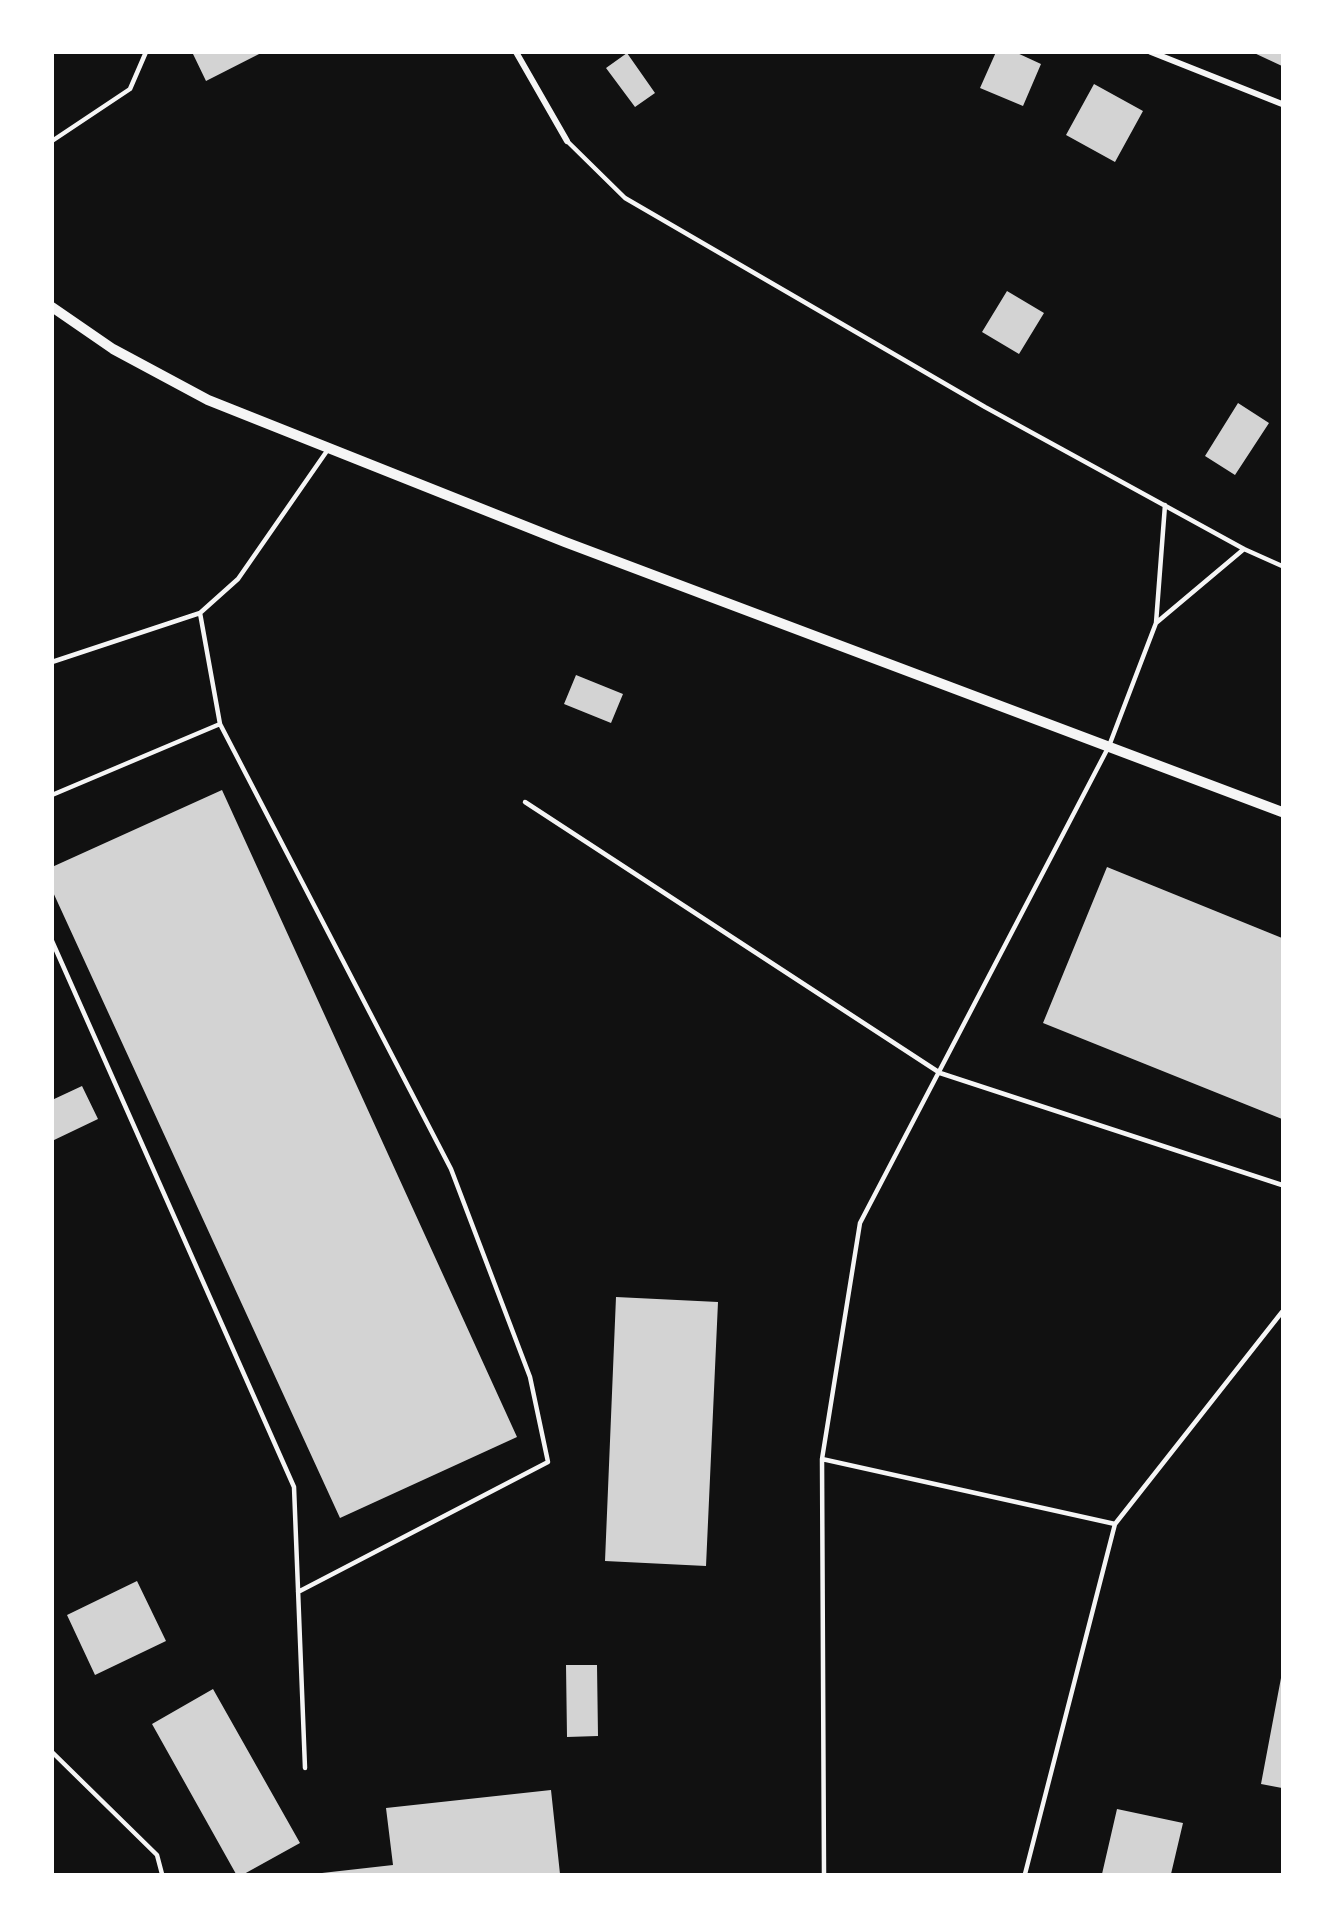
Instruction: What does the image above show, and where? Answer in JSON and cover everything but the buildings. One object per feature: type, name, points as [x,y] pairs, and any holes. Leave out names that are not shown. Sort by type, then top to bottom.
[{"type":"street","points":[[516,52],[567,141]]},
{"type":"street","points":[[1151,52],[1282,104]]},
{"type":"street","points":[[52,307],[113,349],[208,400],[565,542],[1282,812]]},
{"type":"lane","points":[[52,141],[130,89],[147,52]]},
{"type":"lane","points":[[567,141],[625,198],[985,407],[1244,549],[1282,566]]},
{"type":"lane","points":[[52,662],[200,613],[238,579],[329,448]]},
{"type":"lane","points":[[824,1875],[822,1459],[860,1223],[1109,746],[1156,623],[1165,505]]},
{"type":"lane","points":[[1156,623],[1244,549]]},
{"type":"lane","points":[[200,613],[220,724],[450,1169],[530,1377],[548,1461],[298,1592]]},
{"type":"lane","points":[[52,795],[220,724]]},
{"type":"lane","points":[[525,802],[940,1073],[1282,1185]]},
{"type":"lane","points":[[52,941],[294,1487],[305,1768]]},
{"type":"lane","points":[[1025,1875],[1115,1524],[1282,1312]]},
{"type":"lane","points":[[822,1459],[1115,1524]]},
{"type":"lane","points":[[52,1752],[157,1855],[162,1875]]}]
